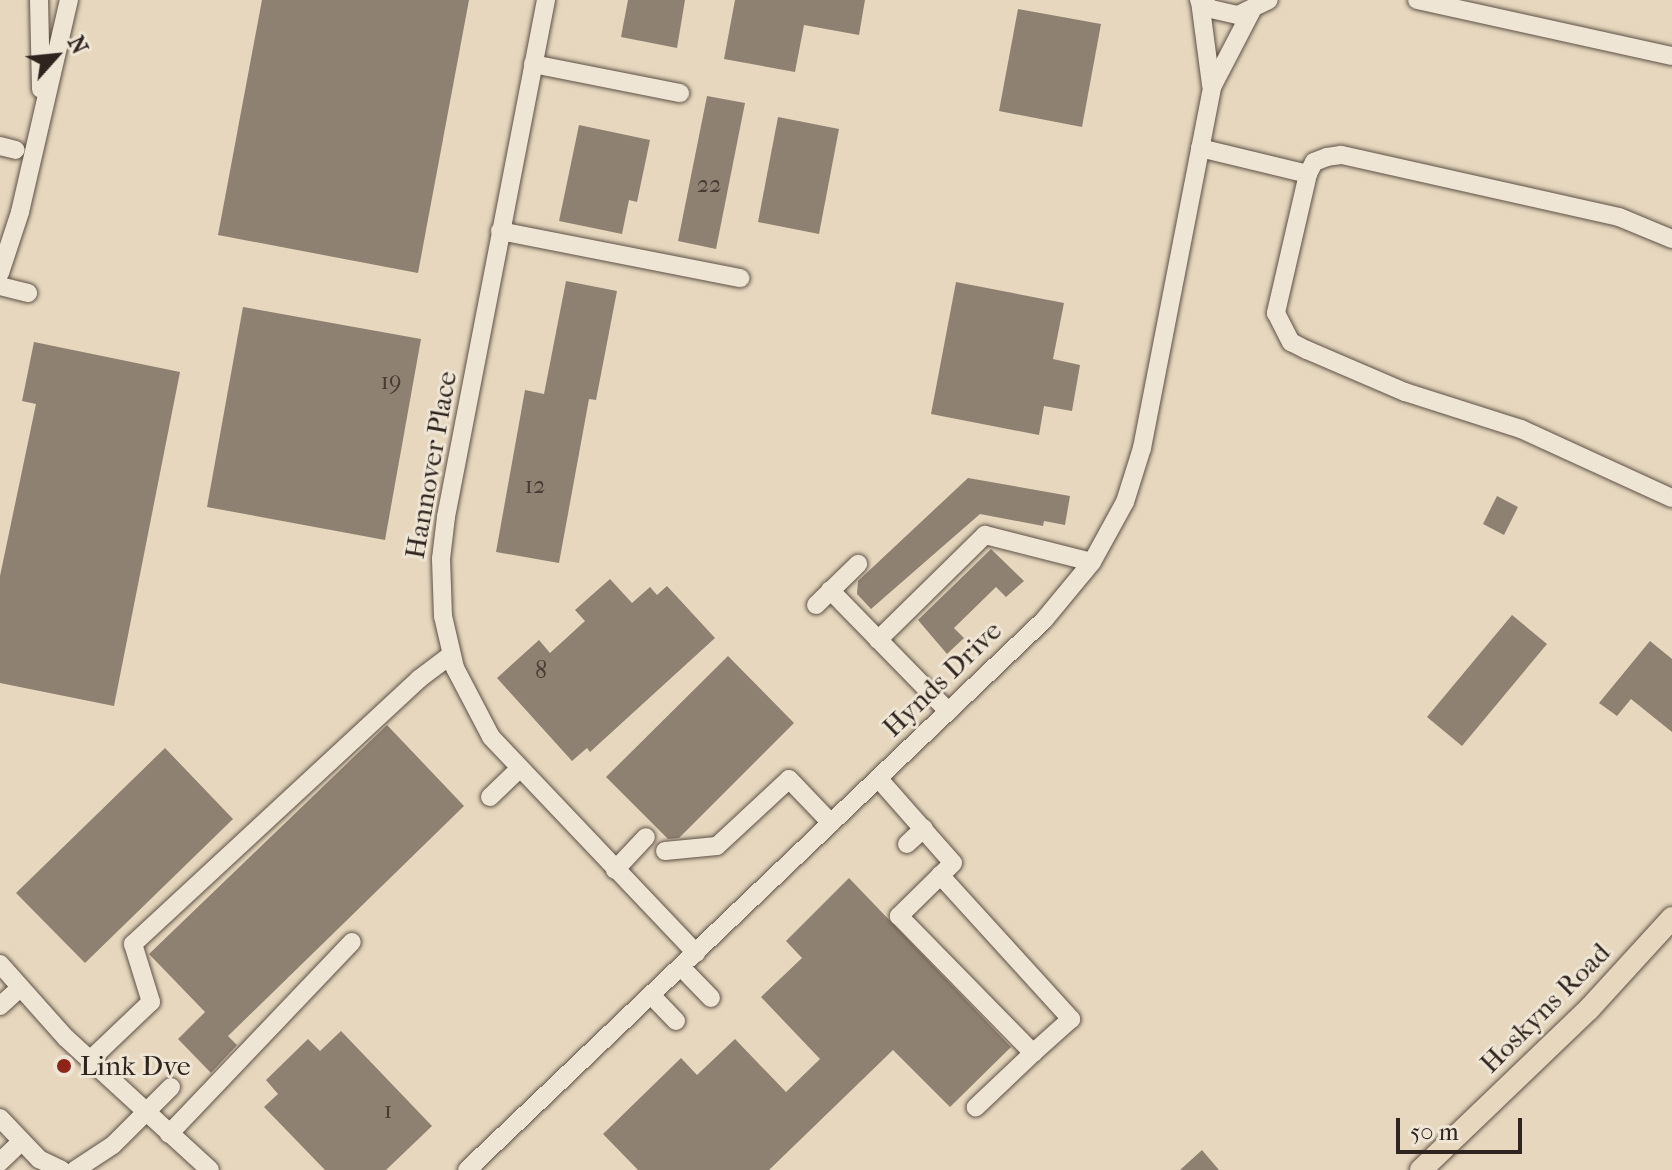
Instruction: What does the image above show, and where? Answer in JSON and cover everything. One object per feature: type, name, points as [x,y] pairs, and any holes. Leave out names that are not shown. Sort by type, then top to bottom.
[{"type":"main road","name":"Hoskyns Road","points":[[1421,1170],[1589,1009],[1672,918]]},
{"type":"street","points":[[39,0],[42,104]]},
{"type":"street","points":[[0,273],[20,212],[42,104],[69,0]]},
{"type":"street","name":"Hannover Place","points":[[546,0],[443,540],[441,596],[451,655],[480,721],[518,770],[696,953]]},
{"type":"street","points":[[1200,0],[1224,14],[1251,12],[1269,0]]},
{"type":"street","name":"Hynds Drive","points":[[1200,0],[1212,87]]},
{"type":"street","points":[[1417,0],[1672,56]]},
{"type":"street","name":"Hynds Drive","points":[[467,1170],[1044,620],[1092,562],[1125,502],[1142,448],[1212,87],[1251,12]]},
{"type":"street","points":[[533,64],[680,93]]},
{"type":"street","points":[[1200,148],[1308,174]]},
{"type":"street","points":[[1672,239],[1619,217],[1341,155],[1314,162],[1308,174],[1276,313],[1291,342],[1405,392],[1521,429],[1672,498]]},
{"type":"street","points":[[500,231],[740,278]]},
{"type":"street","points":[[0,286],[28,293]]},
{"type":"street","points":[[878,640],[985,535],[1092,562]]},
{"type":"street","points":[[816,605],[858,564]]},
{"type":"street","points":[[830,590],[948,711]]},
{"type":"street","points":[[90,1060],[151,1002],[133,944],[419,679],[451,655]]},
{"type":"street","points":[[490,797],[518,770]]},
{"type":"street","points":[[878,778],[953,863],[899,916],[1033,1053]]},
{"type":"street","points":[[665,851],[717,846],[789,779],[831,823]]},
{"type":"street","points":[[907,844],[924,828]]},
{"type":"street","points":[[615,870],[646,837]]},
{"type":"street","points":[[940,875],[1071,1019],[976,1107]]},
{"type":"street","points":[[169,1134],[352,942]]},
{"type":"street","points":[[0,964],[90,1060],[210,1170]]},
{"type":"street","points":[[681,967],[711,998]]},
{"type":"street","points":[[0,1006],[20,988]]},
{"type":"street","points":[[651,995],[676,1021]]},
{"type":"street","points":[[75,1170],[107,1150],[171,1087]]},
{"type":"street","points":[[0,1118],[22,1141],[33,1164],[62,1170]]},
{"type":"street","points":[[0,1162],[22,1141]]},
{"type":"building","points":[[262,0],[469,0],[418,273],[218,235]]},
{"type":"building","points":[[628,0],[685,0],[677,48],[621,37]]},
{"type":"building","points":[[735,0],[865,0],[859,35],[804,25],[795,72],[724,59]]},
{"type":"building","points":[[1018,9],[1101,24],[1082,127],[999,111]]},
{"type":"building","points":[[707,96],[745,103],[716,249],[678,241]]},
{"type":"building","points":[[778,117],[839,129],[819,234],[758,222]]},
{"type":"building","points":[[579,125],[650,140],[637,202],[629,200],[622,234],[559,221]]},
{"type":"building","points":[[566,281],[617,291],[596,400],[589,399],[559,563],[496,552],[525,390],[544,394]]},
{"type":"building","points":[[956,282],[1064,303],[1053,359],[1080,365],[1072,411],[1044,406],[1039,435],[931,414]]},
{"type":"building","points":[[243,307],[421,339],[385,540],[207,507]]},
{"type":"building","points":[[34,342],[180,372],[114,706],[0,683],[0,576],[36,404],[22,401]]},
{"type":"building","points":[[968,478],[1070,496],[1065,525],[1044,521],[1043,526],[980,514],[871,609],[857,594],[858,581]]},
{"type":"building","points":[[1497,496],[1518,507],[1504,535],[1483,524]]},
{"type":"building","points":[[991,549],[1024,581],[1006,597],[996,587],[954,628],[964,638],[947,654],[918,620]]},
{"type":"building","points":[[610,579],[632,603],[650,587],[657,595],[667,586],[715,638],[590,752],[587,748],[572,761],[497,678],[539,640],[550,653],[585,621],[575,610]]},
{"type":"building","points":[[1512,615],[1547,644],[1462,746],[1427,717]]},
{"type":"building","points":[[1650,641],[1672,659],[1672,732],[1631,699],[1617,716],[1599,703]]},
{"type":"building","points":[[728,656],[794,723],[679,838],[668,839],[606,777]]},
{"type":"building","points":[[387,725],[464,806],[228,1036],[237,1045],[211,1073],[178,1039],[205,1012],[149,954]]},
{"type":"building","points":[[165,748],[233,819],[85,963],[16,893]]},
{"type":"building","points":[[849,878],[1011,1047],[950,1107],[893,1050],[769,1170],[638,1170],[603,1134],[681,1058],[697,1075],[735,1039],[786,1092],[820,1059],[761,997],[802,958],[786,941]]},
{"type":"building","points":[[341,1031],[432,1126],[386,1170],[325,1170],[264,1107],[278,1094],[266,1080],[308,1039],[320,1051]]},
{"type":"building","points":[[1202,1150],[1219,1170],[1180,1170]]},
{"type":"place","name":"Link Dve","points":[[64,1066]]}]
